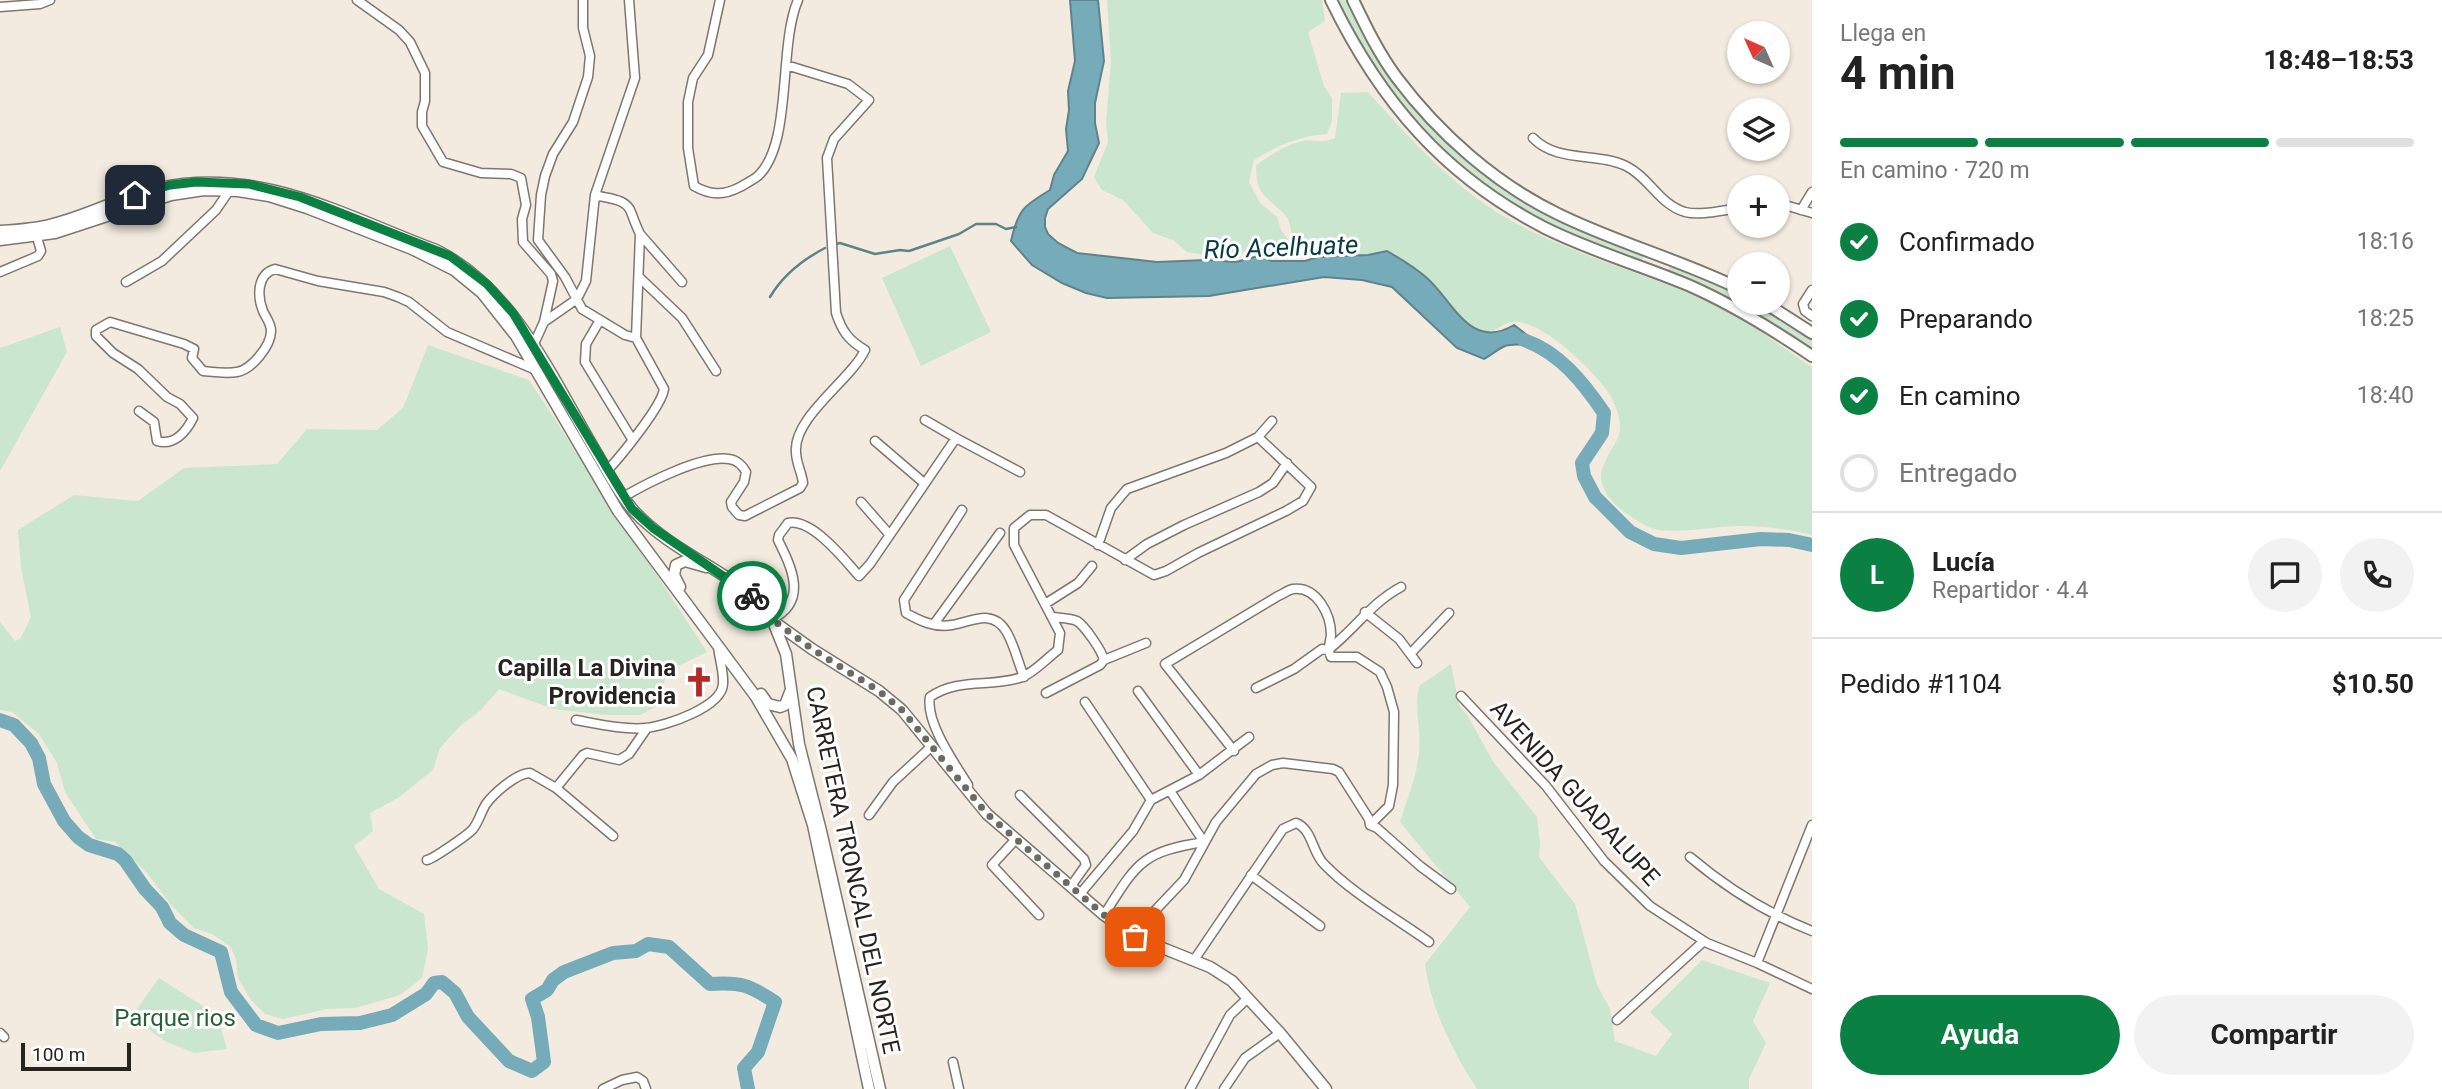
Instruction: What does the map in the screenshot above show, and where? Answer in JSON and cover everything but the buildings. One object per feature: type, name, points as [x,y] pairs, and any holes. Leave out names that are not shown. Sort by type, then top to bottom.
[{"type":"highway","points":[[1331,0],[1382,90],[1417,132],[1468,180],[1545,228],[1740,310],[1812,356]]},
{"type":"highway","points":[[1353,0],[1397,78],[1439,126],[1470,155],[1513,188],[1558,215],[1727,283]]},
{"type":"highway","points":[[1637,266],[1648,260],[1649,256],[1644,249]]},
{"type":"highway","points":[[1666,277],[1664,268],[1672,260]]},
{"type":"highway","points":[[1784,315],[1812,333]]},
{"type":"main road","name":"CARRETERA TRONCAL DEL NORTE","points":[[88,218],[156,188],[196,182],[249,184],[286,192],[450,256],[496,293],[513,313],[632,509],[758,601],[772,619],[786,654],[799,744],[880,1089]]},
{"type":"main road","name":"CARRETERA TRONCAL DEL NORTE","points":[[0,240],[37,237],[88,218],[171,195],[204,190],[229,191],[269,196],[306,208],[441,262],[472,284],[498,311],[536,370],[606,494],[771,719],[792,759],[803,786],[813,825],[870,1089]]},
{"type":"main road","name":"CARRETERA TRONCAL DEL NORTE","points":[[0,231],[55,229]]},
{"type":"main road","points":[[691,608],[674,575],[675,568],[685,562],[713,569]]},
{"type":"main road","points":[[772,619],[816,652],[879,691],[902,710],[987,814],[1104,915],[1135,937],[1194,960],[1232,981],[1280,1033],[1325,1089]]},
{"type":"main road","points":[[703,623],[730,653],[768,704],[776,707],[785,705],[791,689]]},
{"type":"main road","points":[[786,654],[796,645],[816,652]]},
{"type":"street","points":[[0,6],[40,4],[50,0]]},
{"type":"street","points":[[357,0],[399,30],[414,50],[425,73],[422,126],[443,162],[481,173],[511,174],[521,178],[526,205],[522,219],[523,242],[551,274],[553,281],[544,322],[533,346]]},
{"type":"street","points":[[583,0],[583,28],[590,56],[588,77],[573,122],[553,154],[545,176],[538,240],[565,277],[582,309],[625,335],[636,338]]},
{"type":"street","points":[[544,322],[577,299],[586,281],[595,195],[635,78],[629,0]]},
{"type":"street","points":[[720,0],[708,55],[693,78],[688,102],[688,148],[694,186],[715,195],[736,189],[758,177],[767,164],[783,105],[792,15],[798,0]]},
{"type":"street","points":[[625,496],[671,473],[712,460],[730,459],[743,466],[746,472],[744,482],[731,502],[739,515],[744,516],[800,488],[803,484],[796,452],[797,440],[812,414],[859,363],[864,350],[843,331],[836,313],[827,158],[834,139],[869,100],[848,84],[786,65]]},
{"type":"street","points":[[1533,138],[1563,154],[1624,165],[1640,174],[1668,204],[1688,213],[1727,209]]},
{"type":"street","points":[[126,282],[162,261],[216,210],[229,191]]},
{"type":"street","points":[[1801,210],[1812,192]]},
{"type":"street","points":[[595,195],[623,201],[631,210],[634,224],[640,234],[682,282]]},
{"type":"street","points":[[1790,207],[1812,213]]},
{"type":"street","points":[[607,471],[660,399],[664,389],[636,338],[640,234]]},
{"type":"street","points":[[0,272],[38,256],[41,251],[37,237]]},
{"type":"street","points":[[139,411],[154,422],[157,441],[164,443],[178,437],[193,418],[190,412],[167,397],[138,369],[113,354],[96,336],[96,330],[110,322],[184,344],[194,349],[191,358],[203,371],[244,370],[268,343],[270,323],[259,298],[261,278],[268,271],[275,269],[318,281],[384,292],[398,297],[409,302],[447,332],[536,370]]},
{"type":"street","points":[[640,278],[682,318],[716,372]]},
{"type":"street","points":[[1812,290],[1803,304],[1805,311],[1812,316]]},
{"type":"street","points":[[600,320],[586,344],[585,362],[632,439]]},
{"type":"street","points":[[925,420],[1020,472]]},
{"type":"street","points":[[1098,545],[1111,508],[1128,489],[1226,453],[1258,437],[1272,421]]},
{"type":"street","points":[[987,814],[935,726],[928,706],[930,697],[938,691],[1024,677],[1058,650],[1060,634],[1053,617],[1024,569],[1014,545],[1014,528],[1030,515],[1046,515],[1153,575],[1166,571],[1303,501],[1309,495],[1311,487],[1258,437]]},
{"type":"street","points":[[772,619],[783,613],[792,595],[794,573],[778,540],[788,523],[798,523],[830,543],[859,576],[956,438]]},
{"type":"street","points":[[875,441],[925,483]]},
{"type":"street","points":[[1125,560],[1159,538],[1259,492],[1273,483],[1287,463]]},
{"type":"street","points":[[861,502],[889,534]]},
{"type":"street","points":[[962,510],[904,600],[906,613],[922,622],[934,624],[953,625],[987,617],[999,623],[1006,631],[1024,677]]},
{"type":"street","points":[[934,624],[1000,533]]},
{"type":"street","points":[[1045,604],[1078,583],[1092,566]]},
{"type":"street","points":[[1256,688],[1294,669],[1322,649],[1328,650],[1383,597],[1401,587]]},
{"type":"street","points":[[1234,751],[1165,666],[1167,661],[1184,654],[1278,596],[1293,589],[1306,590],[1315,596],[1328,618],[1331,636],[1328,650],[1331,657],[1357,657],[1380,672],[1394,712],[1394,785],[1389,806],[1370,825]]},
{"type":"street","points":[[1366,612],[1399,639],[1417,663]]},
{"type":"street","points":[[1411,653],[1449,613]]},
{"type":"street","points":[[1053,617],[1080,624],[1104,660]]},
{"type":"street","points":[[576,720],[608,726],[647,728],[697,712],[710,704],[721,692],[723,684],[717,643]]},
{"type":"street","points":[[1046,693],[1100,665],[1104,660],[1146,643]]},
{"type":"street","points":[[1138,691],[1199,775]]},
{"type":"street","name":"AVENIDA GUADALUPE","points":[[1461,696],[1546,786],[1604,861],[1650,906],[1704,941],[1812,989]]},
{"type":"street","points":[[1085,702],[1151,800]]},
{"type":"street","points":[[556,788],[587,752],[619,760],[629,754],[647,728]]},
{"type":"street","points":[[1080,894],[1133,831],[1151,800],[1199,775],[1250,737]]},
{"type":"street","points":[[869,815],[893,782],[932,746]]},
{"type":"street","points":[[1135,937],[1148,918],[1184,880],[1216,822],[1255,775],[1272,765],[1283,763],[1323,767],[1339,772],[1369,819],[1370,825]]},
{"type":"street","points":[[427,860],[433,859],[446,847],[471,832],[491,799],[522,774],[530,773],[556,788],[613,836]]},
{"type":"street","points":[[1170,791],[1204,842]]},
{"type":"street","points":[[1020,795],[1084,859],[1086,865],[1071,886]]},
{"type":"street","points":[[1194,960],[1283,829],[1289,825],[1300,824],[1321,862],[1429,942]]},
{"type":"street","points":[[1370,825],[1451,889]]},
{"type":"street","points":[[1757,963],[1812,825]]},
{"type":"street","points":[[1016,839],[992,865],[1039,915]]},
{"type":"street","points":[[1104,915],[1130,874],[1148,857],[1163,850],[1204,842]]},
{"type":"street","points":[[1690,857],[1717,880],[1775,917],[1812,932]]},
{"type":"street","points":[[1251,875],[1320,926]]},
{"type":"street","points":[[1616,1020],[1704,941]]},
{"type":"street","points":[[1190,1089],[1230,1016],[1248,998]]},
{"type":"street","points":[[1224,1089],[1245,1058],[1280,1033]]},
{"type":"street","points":[[953,1062],[959,1089]]},
{"type":"street","points":[[603,1089],[622,1080],[637,1077],[643,1081],[646,1088]]},
{"type":"green space","points":[[1107,0],[1322,0],[1325,21],[1308,32],[1324,86],[1332,98],[1332,121],[1327,134],[1289,142],[1254,160],[1249,182],[1260,203],[1277,217],[1281,230],[1298,252],[1283,255],[1256,249],[1236,254],[1207,255],[1187,252],[1173,240],[1153,233],[1123,200],[1102,190],[1094,177],[1108,142],[1106,123],[1111,62]]},
{"type":"green space","points":[[1338,0],[1349,0],[1387,70],[1490,176],[1645,254],[1642,260],[1607,251],[1545,222],[1493,190],[1444,153],[1402,109],[1384,84]]},
{"type":"green space","points":[[1368,92],[1442,169],[1492,209],[1545,238],[1726,310],[1727,315],[1734,315],[1751,325],[1812,367],[1812,535],[1748,526],[1667,531],[1649,527],[1618,507],[1602,484],[1603,468],[1618,439],[1620,422],[1615,405],[1601,383],[1565,347],[1537,328],[1524,323],[1512,322],[1491,332],[1481,331],[1467,323],[1426,278],[1387,251],[1337,258],[1312,254],[1302,248],[1294,240],[1287,218],[1260,189],[1256,165],[1296,143],[1335,138],[1341,93]]},
{"type":"green space","points":[[950,246],[991,332],[921,366],[882,278]]},
{"type":"green space","points":[[1672,264],[1727,288],[1727,297],[1670,273],[1668,270]]},
{"type":"green space","points":[[1758,315],[1776,315],[1812,337],[1812,350]]},
{"type":"green space","points":[[60,327],[67,352],[0,471],[0,348]]},
{"type":"green space","points":[[428,345],[529,380],[707,652],[666,672],[661,704],[640,715],[607,715],[553,709],[499,689],[481,710],[460,726],[440,748],[433,770],[398,798],[370,813],[373,831],[354,846],[379,889],[424,914],[428,949],[422,978],[400,995],[355,1008],[327,1009],[283,1019],[265,1014],[251,1000],[238,978],[236,959],[230,946],[212,934],[194,928],[172,906],[147,873],[115,842],[96,839],[65,792],[57,763],[39,734],[12,712],[0,710],[0,622],[15,641],[20,639],[31,617],[21,568],[18,530],[74,495],[138,501],[184,468],[277,464],[307,429],[377,430],[403,408]]},
{"type":"green space","points":[[1451,664],[1459,705],[1494,763],[1537,817],[1539,857],[1575,904],[1597,985],[1610,1009],[1615,1041],[1656,1056],[1672,1034],[1650,1012],[1702,960],[1770,983],[1753,1021],[1766,1043],[1749,1079],[1749,1089],[1477,1089],[1444,1030],[1432,997],[1425,964],[1470,907],[1400,822],[1418,761],[1419,686]]},
{"type":"green space","name":"Parque rios","points":[[159,978],[217,1015],[227,1049],[194,1053],[165,1041],[131,1017]]},
{"type":"water","points":[[1070,0],[1098,0],[1104,61],[1095,103],[1099,143],[1082,179],[1048,209],[1045,218],[1048,234],[1058,243],[1077,253],[1157,262],[1236,262],[1258,256],[1272,261],[1305,261],[1318,257],[1368,255],[1387,251],[1428,279],[1455,311],[1475,328],[1486,332],[1499,331],[1514,325],[1541,346],[1509,345],[1484,359],[1457,348],[1392,287],[1362,280],[1324,277],[1209,296],[1107,298],[1062,283],[1032,265],[1011,241],[1019,215],[1034,200],[1050,190],[1054,175],[1068,151],[1068,91],[1075,61]]},
{"type":"waterway","points":[[836,244],[875,254],[909,251],[959,234],[976,224],[996,224],[1006,229],[1016,227]]},
{"type":"waterway","points":[[770,297],[794,269],[825,248]]},
{"type":"waterway","name":"Río Acelhuate","points":[[1524,340],[1548,352],[1569,369],[1604,413],[1602,433],[1582,463],[1584,476],[1595,497],[1630,532],[1654,544],[1681,548],[1761,539],[1789,540],[1812,545]]},
{"type":"waterway","points":[[0,720],[14,725],[31,743],[39,758],[44,784],[64,821],[78,837],[89,845],[118,854],[162,907],[170,923],[184,935],[221,952],[231,992],[256,1025],[278,1033],[321,1024],[360,1023],[392,1015],[426,994],[434,983],[442,982],[455,993],[468,1017],[509,1061],[532,1071],[544,1062],[538,1017],[532,999],[547,990],[553,980],[564,972],[613,953],[636,951],[648,944],[669,947],[710,984],[745,986],[775,1002],[758,1052],[744,1068],[748,1089]]},
{"type":"way so far","points":[[752,596],[772,619],[812,649],[879,691],[902,710],[987,814],[1104,915],[1135,937]]},
{"type":"place","name":"Capilla La Divina Providencia","points":[[699,682]]},
{"type":"route","points":[[135,195],[170,185],[196,182],[249,184],[300,197],[450,256],[487,284],[513,313],[632,509],[653,528],[752,596]]}]
